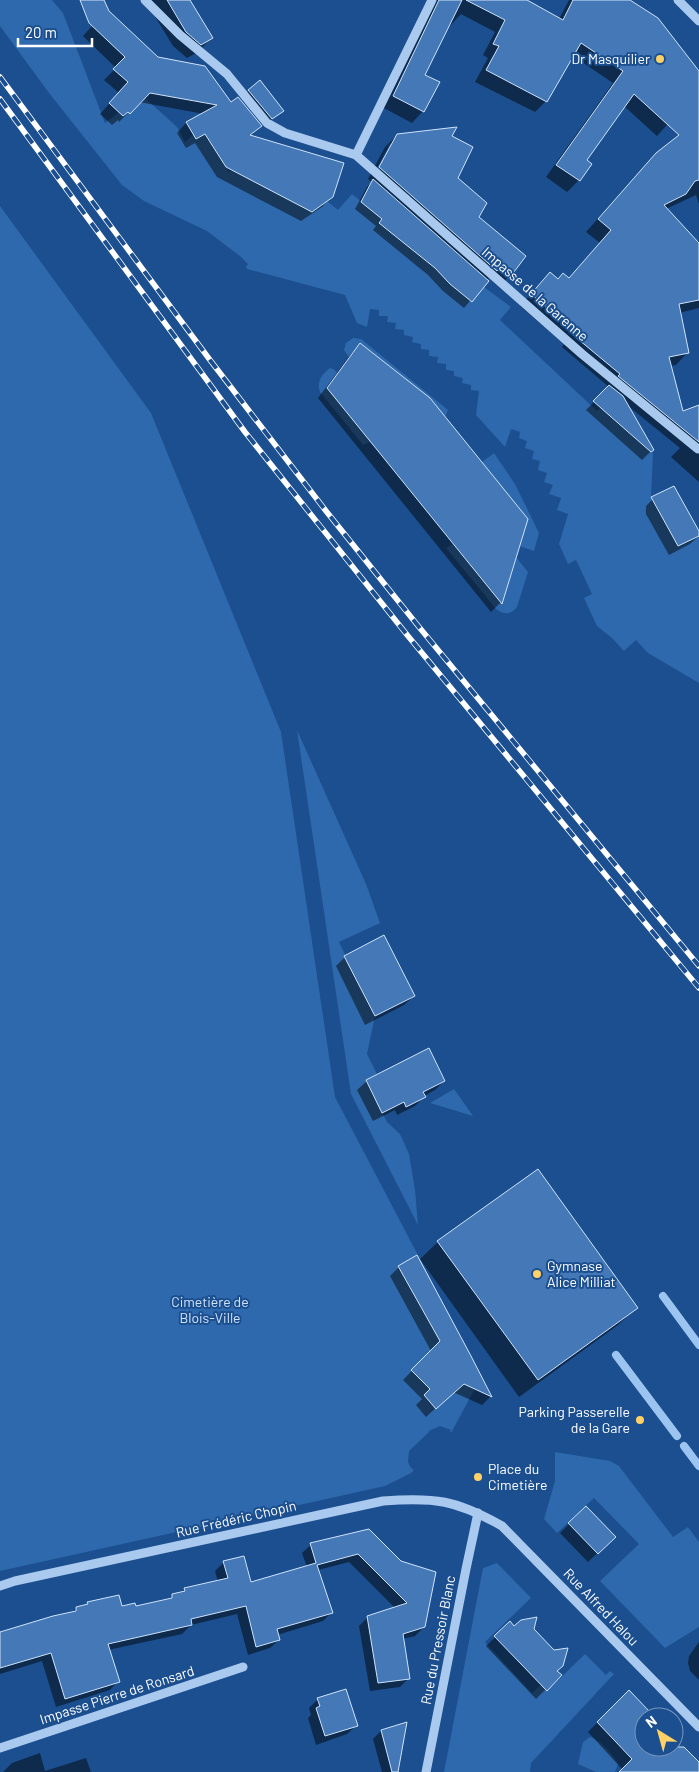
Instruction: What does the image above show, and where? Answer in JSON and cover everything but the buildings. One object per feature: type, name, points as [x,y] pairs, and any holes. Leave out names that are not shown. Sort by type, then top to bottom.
[{"type":"street","name":"Impasse de la Garenne","points":[[145,0],[180,35],[227,74],[267,123],[285,133],[356,156],[582,354],[698,449]]},
{"type":"street","points":[[356,156],[432,0]]},
{"type":"street","points":[[678,0],[699,21]]},
{"type":"street","name":"Rue Frédéric Chopin","points":[[0,1586],[15,1581],[383,1501],[417,1499],[447,1502],[478,1513]]},
{"type":"street","name":"Rue Alfred Halou","points":[[478,1513],[502,1526],[699,1727]]},
{"type":"street","name":"Rue du Pressoir Blanc","points":[[426,1772],[478,1513]]},
{"type":"street","name":"Impasse Pierre de Ronsard","points":[[0,1748],[243,1668]]},
{"type":"green space","points":[[0,0],[52,0],[63,13],[105,123],[119,112],[122,116],[145,98],[177,127],[185,142],[193,135],[196,139],[205,134],[229,172],[252,156],[312,211],[327,201],[338,210],[352,194],[382,219],[379,223],[435,268],[451,285],[471,301],[484,287],[511,307],[500,320],[597,411],[607,402],[618,423],[653,453],[651,497],[678,546],[699,536],[699,683],[648,653],[636,640],[624,651],[597,626],[584,598],[592,594],[576,560],[568,564],[559,544],[568,514],[557,510],[561,498],[549,494],[553,485],[544,482],[547,473],[538,470],[540,461],[532,459],[534,451],[525,448],[527,441],[519,438],[520,432],[511,429],[505,447],[476,415],[479,391],[471,390],[471,385],[462,383],[463,378],[454,376],[454,371],[446,370],[446,364],[437,363],[438,357],[429,356],[429,350],[421,349],[421,344],[412,342],[413,337],[404,335],[404,330],[395,329],[396,323],[387,322],[388,316],[379,316],[379,310],[370,309],[367,327],[357,323],[345,295],[247,269],[248,264],[241,257],[207,231],[144,201],[122,185],[49,93],[0,26]]},
{"type":"green space","name":"Cimetière de Blois-Ville","points":[[0,206],[151,413],[281,732],[335,1097],[483,1379],[478,1383],[451,1433],[451,1430],[440,1426],[429,1431],[409,1451],[408,1462],[414,1470],[385,1486],[0,1571]]},
{"type":"green space","points":[[353,338],[361,339],[448,410],[445,417],[430,398],[360,343],[349,357],[344,350],[346,343]]},
{"type":"green space","points":[[330,368],[338,373],[327,388],[371,442],[363,445],[320,392],[321,378]]},
{"type":"green space","points":[[494,453],[515,484],[539,533],[534,551],[519,546],[482,462]]},
{"type":"green space","points":[[453,544],[501,603],[516,557],[528,572],[515,610],[507,613],[496,609],[446,548]]},
{"type":"green space","points":[[297,730],[366,884],[380,923],[339,942],[375,1016],[367,1054],[377,1074],[366,1080],[387,1122],[400,1134],[409,1154],[418,1225],[351,1094]]},
{"type":"green space","points":[[454,1089],[473,1116],[430,1103]]},
{"type":"green space","points":[[665,1294],[699,1340],[699,1350],[661,1298]]},
{"type":"green space","points":[[555,1452],[610,1461],[619,1466],[673,1537],[688,1527],[699,1542],[699,1627],[665,1648],[600,1581],[639,1544],[594,1498],[557,1533],[544,1519],[555,1481]]},
{"type":"green space","points":[[497,1563],[531,1598],[485,1642],[532,1693],[541,1685],[547,1691],[585,1654],[606,1675],[610,1671],[614,1674],[531,1763],[530,1772],[444,1772],[483,1568]]},
{"type":"green space","points":[[590,1737],[602,1744],[613,1756],[618,1764],[615,1772],[596,1772],[578,1764],[583,1742]]},
{"type":"waterway","points":[[663,1296],[699,1345]]},
{"type":"waterway","points":[[616,1355],[677,1436]]},
{"type":"waterway","points":[[684,1446],[699,1466]]},
{"type":"railway","points":[[0,77],[210,360],[326,511],[419,627],[699,966]]},
{"type":"railway","points":[[0,99],[245,432],[408,636],[699,988]]},
{"type":"place","name":"Dr Masquilier","points":[[660,59]]},
{"type":"place","name":"Gymnase Alice Milliat","points":[[537,1274]]},
{"type":"place","name":"Parking Passerelle de la Gare","points":[[640,1420]]},
{"type":"place","name":"Place du Cimetière","points":[[478,1477]]}]
